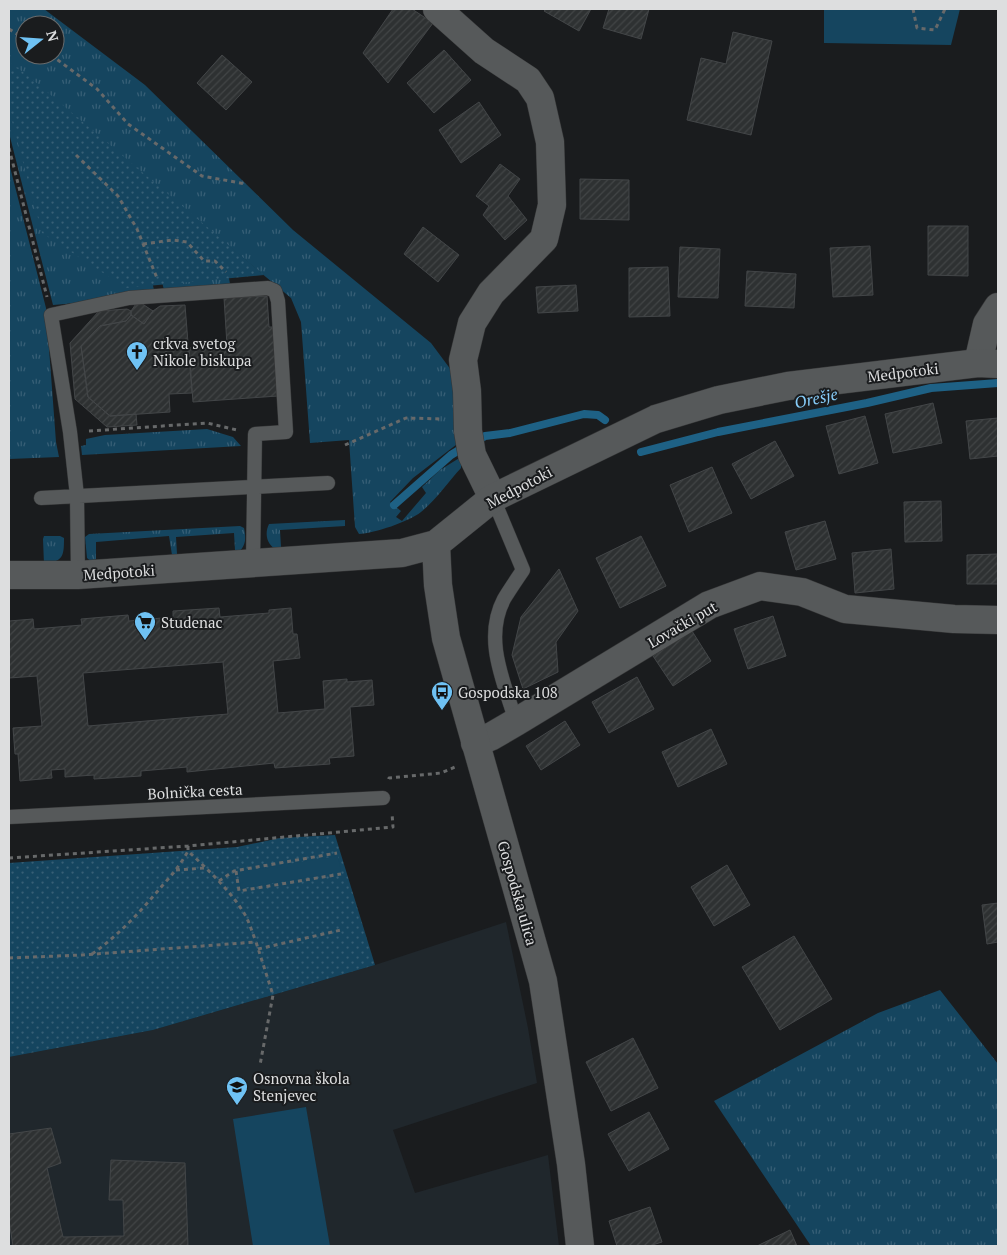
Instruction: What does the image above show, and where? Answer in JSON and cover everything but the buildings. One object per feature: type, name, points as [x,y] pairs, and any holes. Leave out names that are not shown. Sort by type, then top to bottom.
[{"type":"street","points":[[437,9],[484,51],[528,80],[540,98],[550,142],[552,205],[544,239],[491,293],[472,323],[463,360],[469,435],[493,498]]},
{"type":"street","points":[[988,363],[987,324],[998,307]]},
{"type":"street","name":"Medpotoki","points":[[9,575],[78,575],[402,553],[436,544],[493,498],[656,419],[719,400],[788,386],[988,363]]},
{"type":"street","name":"Gospodska ulica","points":[[436,544],[438,585],[446,638],[543,981],[571,1164],[580,1246]]},
{"type":"street","name":"Lovački put","points":[[475,743],[492,736],[516,722],[709,605],[760,586],[802,592],[845,609],[954,619],[998,620]]},
{"type":"lane","points":[[78,575],[77,496],[70,432],[51,315],[129,298],[268,288],[275,291],[278,302],[286,432],[254,434],[253,562]]},
{"type":"lane","points":[[41,498],[328,483]]},
{"type":"lane","points":[[493,498],[523,570],[504,600],[494,632],[497,661],[516,722]]},
{"type":"lane","name":"Bolnička cesta","points":[[9,816],[387,803]]},
{"type":"path","points":[[913,9],[917,28],[935,30],[945,9]]},
{"type":"path","points":[[65,65],[97,89],[128,124],[202,176],[246,184]]},
{"type":"path","points":[[9,148],[51,315]]},
{"type":"path","points":[[76,155],[118,196],[137,229],[156,277],[160,296]]},
{"type":"path","points":[[143,244],[173,240],[187,242],[204,261],[215,261],[233,278],[235,290]]},
{"type":"path","points":[[345,445],[406,418],[469,435]]},
{"type":"path","points":[[70,432],[207,423],[254,434]]},
{"type":"path","points":[[390,785],[389,778],[441,773],[455,767]]},
{"type":"path","points":[[9,858],[188,846],[393,827],[387,803]]},
{"type":"path","points":[[92,954],[109,942],[129,922],[176,870],[188,851],[188,846]]},
{"type":"path","points":[[188,851],[219,881],[245,915],[256,942],[273,995],[260,1065]]},
{"type":"path","points":[[219,881],[234,871],[337,854]]},
{"type":"path","points":[[176,870],[206,868]]},
{"type":"path","points":[[236,871],[239,891],[342,874]]},
{"type":"path","points":[[258,949],[341,930]]},
{"type":"path","points":[[9,958],[256,942]]},
{"type":"shaded area","name":"Osnovna škola Stenjevec","points":[[506,922],[528,1028],[537,1083],[393,1130],[415,1193],[548,1155],[559,1246],[9,1246],[9,1057],[153,1030],[375,965]]},
{"type":"green space","points":[[9,9],[44,9],[52,15],[15,15],[15,65],[65,65],[65,25],[145,85],[293,230],[431,343],[454,374],[461,441],[413,478],[390,502],[401,511],[396,517],[402,521],[426,493],[422,487],[440,470],[461,457],[461,468],[432,502],[415,516],[374,532],[359,534],[355,527],[349,440],[310,443],[301,322],[291,298],[230,247],[150,272],[154,290],[53,305],[9,133]]},
{"type":"green space","points":[[824,9],[960,9],[951,45],[824,43]]},
{"type":"green space","points":[[9,62],[27,75],[264,275],[126,288],[42,233],[9,110]]},
{"type":"green space","points":[[9,163],[46,308],[56,442],[59,457],[9,459]]},
{"type":"green space","points":[[158,266],[229,278],[230,284],[164,290]]},
{"type":"green space","points":[[207,429],[233,437],[241,446],[82,455],[81,446],[86,445],[86,439],[105,435]]},
{"type":"green space","points":[[345,520],[345,526],[280,530],[281,547],[278,550],[271,546],[267,539],[269,524]]},
{"type":"green space","points":[[240,526],[244,528],[245,538],[243,547],[239,552],[235,550],[234,533],[176,537],[177,554],[172,555],[169,536],[96,542],[96,559],[92,562],[87,558],[85,537],[89,534]]},
{"type":"green space","points":[[44,536],[60,536],[64,538],[64,550],[59,559],[44,564],[43,539]]},
{"type":"green space","points":[[335,835],[375,965],[153,1030],[9,1057],[9,863],[237,847],[280,838]]},
{"type":"green space","points":[[338,856],[341,872],[241,888],[238,872]]},
{"type":"green space","points":[[940,990],[998,1064],[998,1244],[995,1246],[811,1246],[714,1101],[878,1013]]},
{"type":"green space","points":[[306,1107],[330,1246],[253,1246],[233,1119]]},
{"type":"waterway","name":"Orešje","points":[[641,452],[718,432],[867,403],[931,388],[998,383]]},
{"type":"waterway","name":"Orešje","points":[[475,442],[485,436],[510,433],[584,414],[598,415],[605,420]]},
{"type":"waterway","name":"Orešje","points":[[394,505],[451,455],[464,447]]},
{"type":"place","name":"crkva svetog Nikole biskupa","points":[[137,371]]},
{"type":"place","name":"Studenac","points":[[145,641]]},
{"type":"place","name":"Gospodska 108","points":[[442,711]]},
{"type":"place","name":"Osnovna škola Stenjevec","points":[[237,1106]]}]
